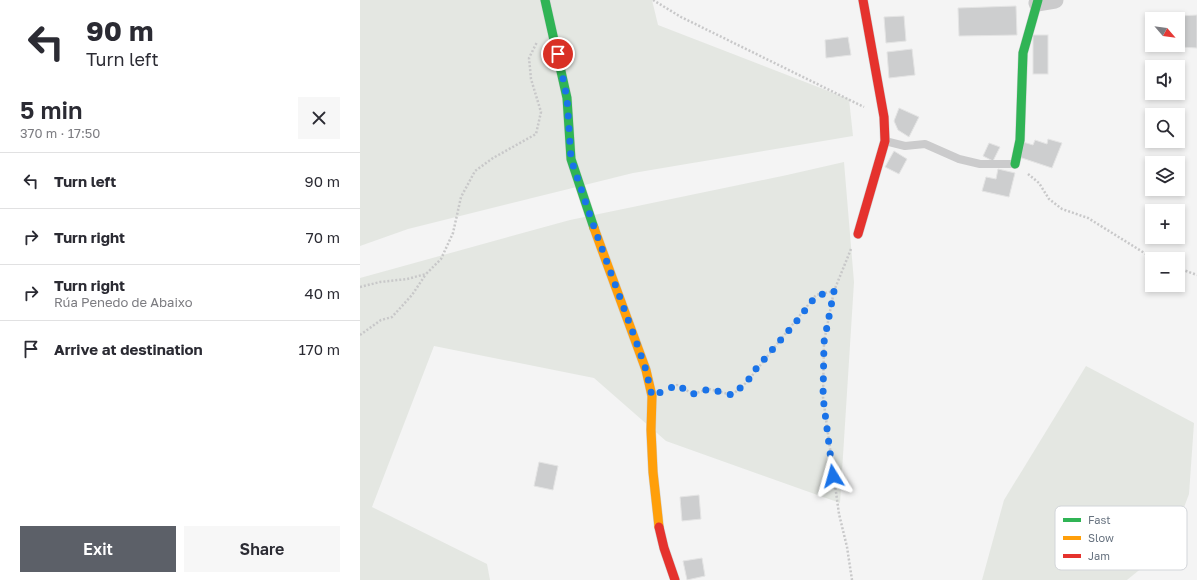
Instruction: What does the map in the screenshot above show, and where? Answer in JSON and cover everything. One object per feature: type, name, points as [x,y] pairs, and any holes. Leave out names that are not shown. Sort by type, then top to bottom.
[{"type":"street","points":[[545,0],[567,98],[571,159],[594,227],[644,363],[652,396],[652,444],[658,521],[664,548],[675,580]]},
{"type":"street","points":[[858,234],[884,141],[884,117],[863,0]]},
{"type":"street","points":[[1014,164],[1020,140],[1023,53],[1038,2],[1055,0]]},
{"type":"lane","points":[[884,141],[905,146],[925,144],[959,158],[980,164],[1014,164]]},
{"type":"path","points":[[653,0],[681,17],[884,117]]},
{"type":"path","points":[[360,335],[381,320],[392,317],[412,295],[426,274],[441,259],[453,233],[461,197],[475,171],[493,158],[536,134],[540,112],[531,79],[530,58],[537,40]]},
{"type":"path","points":[[1014,164],[1039,183],[1049,199],[1062,209],[1088,218],[1145,253]]},
{"type":"path","points":[[852,580],[847,547],[839,514],[823,397],[824,342],[834,291],[858,234]]},
{"type":"path","points":[[1185,271],[1197,275]]},
{"type":"path","points":[[360,287],[380,282],[407,279],[426,274]]},
{"type":"path","points":[[652,396],[677,385],[693,394],[709,389],[732,395],[747,382],[755,370],[816,296],[834,291]]},
{"type":"shaded area","points":[[360,0],[652,0],[658,25],[849,99],[853,136],[633,173],[408,229],[360,246]]},
{"type":"shaded area","points":[[844,162],[854,282],[840,503],[666,441],[594,378],[434,346],[372,507],[487,564],[490,580],[360,580],[360,278],[570,220]]},
{"type":"shaded area","points":[[1086,366],[1194,423],[1189,494],[1185,506],[1055,506],[1055,570],[1139,570],[1127,580],[982,580],[1004,500]]},
{"type":"building","points":[[1016,6],[1017,35],[959,36],[958,8]]},
{"type":"building","points":[[1197,15],[1197,48],[1185,47],[1185,16]]},
{"type":"building","points":[[904,16],[906,41],[886,43],[884,17]]},
{"type":"building","points":[[1033,35],[1048,35],[1048,74],[1033,74]]},
{"type":"building","points":[[848,37],[851,55],[826,58],[825,40]]},
{"type":"building","points":[[912,49],[915,75],[889,78],[887,52]]},
{"type":"building","points":[[899,108],[919,117],[909,137],[898,130],[894,121]]},
{"type":"building","points":[[1048,139],[1062,143],[1052,168],[1019,157],[1023,142],[1033,145],[1035,140],[1047,144]]},
{"type":"building","points":[[989,143],[1000,147],[993,161],[983,156]]},
{"type":"building","points":[[894,151],[907,159],[899,174],[885,167]]},
{"type":"building","points":[[998,169],[1015,173],[1009,197],[982,191],[986,177],[996,179]]},
{"type":"building","points":[[539,462],[558,466],[553,490],[534,486]]},
{"type":"building","points":[[699,495],[701,519],[682,521],[680,497]]},
{"type":"building","points":[[702,558],[705,576],[687,580],[683,561]]},
{"type":"traffic: fast","points":[[545,0],[567,98],[571,159],[594,228]]},
{"type":"traffic: fast","points":[[1015,164],[1020,140],[1023,53],[1038,0]]},
{"type":"traffic: slow","points":[[594,228],[646,370],[652,396],[651,430],[653,472],[659,527]]},
{"type":"traffic: jam","points":[[858,234],[885,141],[884,117],[863,0]]},
{"type":"traffic: jam","points":[[659,527],[664,548],[675,580]]},
{"type":"route","points":[[558,54],[567,98],[571,159],[646,370],[652,396],[677,385],[693,394],[709,389],[732,395],[747,382],[755,370],[816,296],[834,291],[824,342],[823,397],[833,476]]}]
